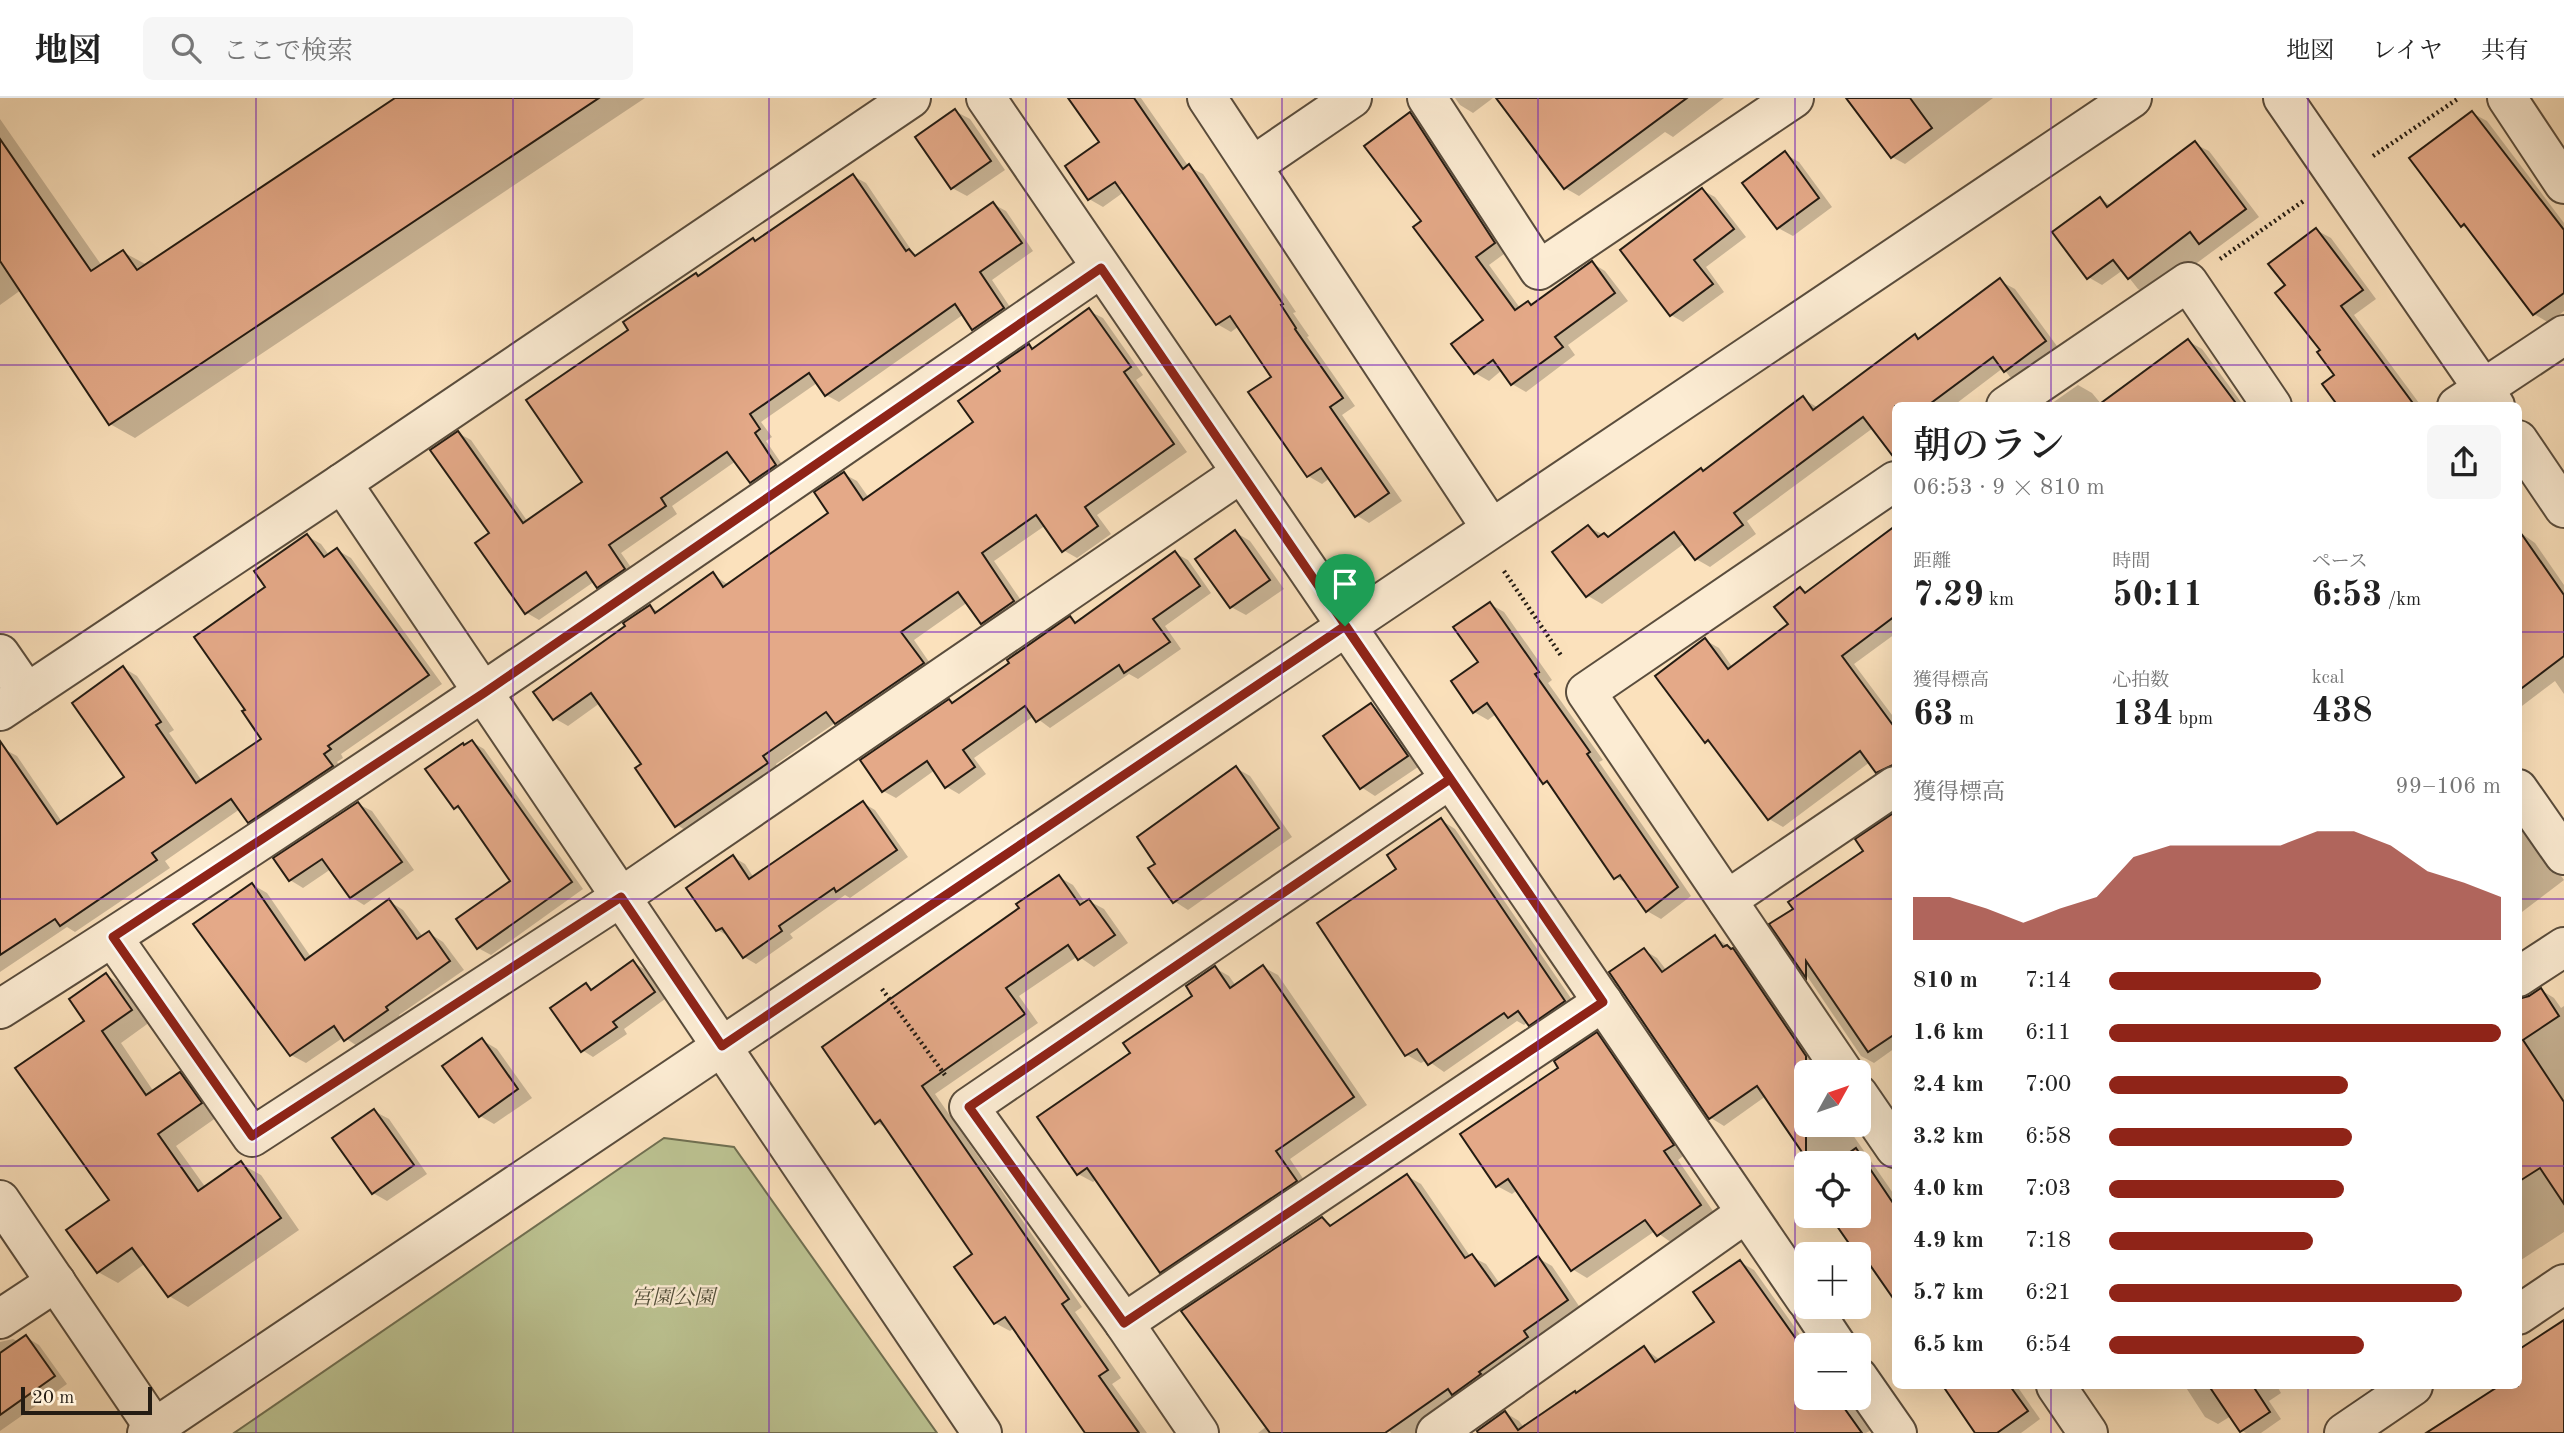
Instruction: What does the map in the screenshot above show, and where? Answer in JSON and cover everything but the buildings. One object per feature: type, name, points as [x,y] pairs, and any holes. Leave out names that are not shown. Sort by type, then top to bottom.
[{"type":"street","points":[[0,654],[14,702],[911,98]]},
{"type":"street","points":[[986,98],[1794,1283]]},
{"type":"street","points":[[1207,98],[1254,165],[1495,546]]},
{"type":"street","points":[[1254,165],[1352,98]]},
{"type":"street","points":[[1427,98],[1539,270],[1794,98]]},
{"type":"street","points":[[0,1199],[153,1431],[1345,626],[1495,546],[2132,98]]},
{"type":"street","points":[[2283,98],[2479,400],[2564,335]]},
{"type":"street","points":[[2507,98],[2564,184]]},
{"type":"street","points":[[0,1009],[484,693],[1101,268]]},
{"type":"street","points":[[2012,402],[2188,282],[2269,402]]},
{"type":"street","points":[[2522,446],[2564,508]]},
{"type":"street","points":[[113,937],[252,1136],[621,897],[1241,473]]},
{"type":"street","points":[[342,483],[982,1433]]},
{"type":"street","points":[[1835,1060],[1586,692],[1892,483]]},
{"type":"street","points":[[1199,1433],[1124,1323],[969,1107],[1450,779]]},
{"type":"street","points":[[1727,900],[1892,788]]},
{"type":"street","points":[[2522,795],[2564,855]]},
{"type":"street","points":[[2522,974],[2564,947]]},
{"type":"street","points":[[1124,1323],[1603,1002]]},
{"type":"street","points":[[1874,1097],[1892,1141]]},
{"type":"street","points":[[1436,1433],[1746,1213]]},
{"type":"street","points":[[0,1319],[56,1282]]},
{"type":"street","points":[[2522,1312],[2564,1284]]},
{"type":"street","points":[[2058,1389],[2088,1433]]},
{"type":"street","points":[[2344,1433],[2409,1389]]},
{"type":"street","points":[[1871,1396],[1897,1433]]},
{"type":"path","points":[[2367,160],[2459,98]]},
{"type":"path","points":[[2188,282],[2315,192]]},
{"type":"path","points":[[1495,546],[1586,692]]},
{"type":"path","points":[[876,981],[969,1107]]},
{"type":"green space","name":"宮園公園","points":[[664,1138],[734,1147],[937,1433],[234,1433]]},
{"type":"route","points":[[1101,268],[1603,1002],[1124,1323],[969,1107],[1450,779],[1345,626],[722,1046],[621,897],[252,1136],[113,937],[484,693],[1101,268]]}]
